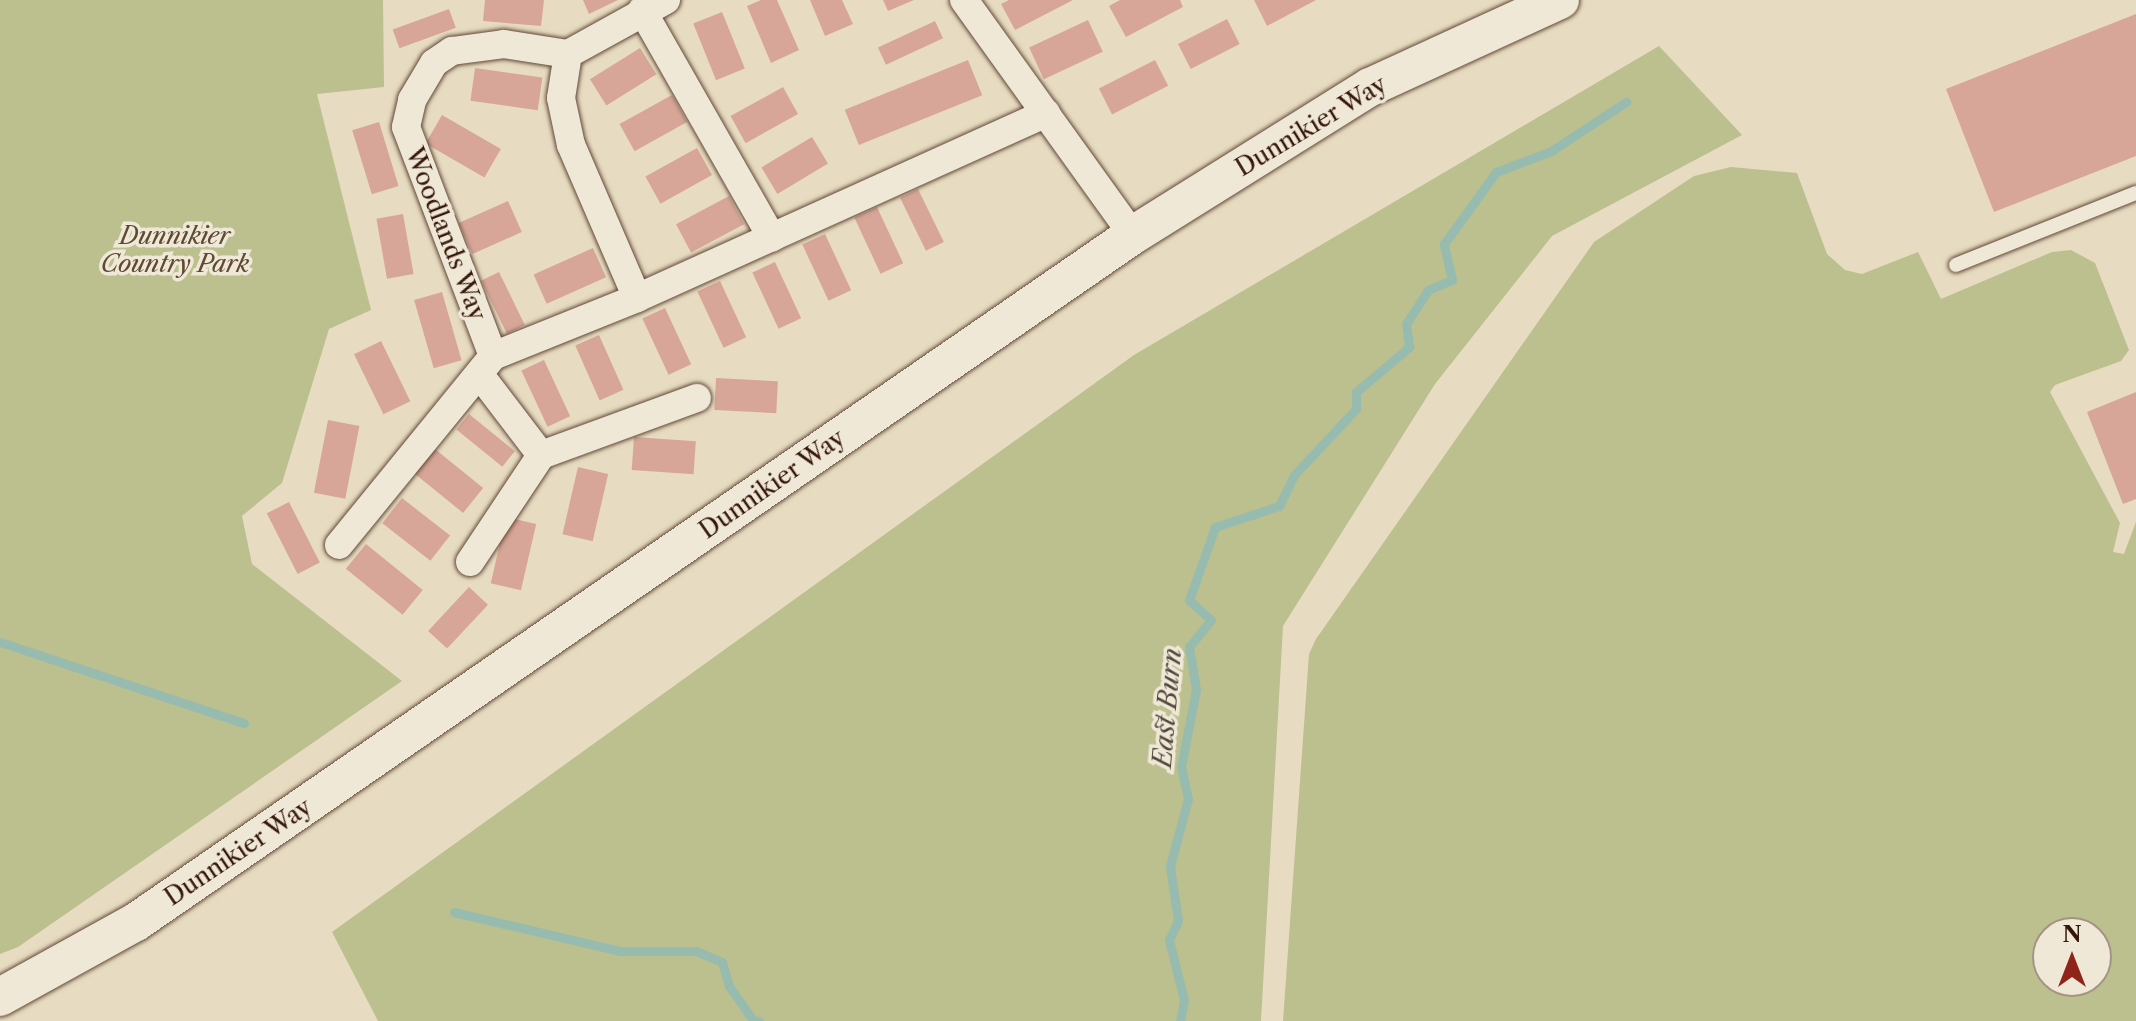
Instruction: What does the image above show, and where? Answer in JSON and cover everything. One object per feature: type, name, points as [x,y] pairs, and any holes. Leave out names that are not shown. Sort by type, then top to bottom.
[{"type":"main road","name":"Dunnikier Way","points":[[0,997],[136,922],[1133,235],[1370,87],[1560,0]]},
{"type":"street","points":[[964,0],[1133,235]]},
{"type":"street","points":[[637,298],[571,145],[561,98],[568,54],[654,5],[772,238]]},
{"type":"street","name":"Woodlands Way","points":[[541,455],[486,365],[406,127],[412,100],[434,63],[452,51],[504,44],[568,54]]},
{"type":"street","points":[[339,545],[486,365],[1046,113]]},
{"type":"street","points":[[470,562],[541,455],[697,398]]},
{"type":"lane","points":[[1956,265],[2136,193]]},
{"type":"green space","name":"Dunnikier Country Park","points":[[0,0],[383,0],[384,87],[317,94],[371,310],[329,329],[282,483],[242,516],[252,564],[402,681],[18,947],[0,954]]},
{"type":"green space","points":[[1659,46],[1742,135],[1552,236],[1435,384],[1283,626],[1261,1021],[378,1021],[332,932],[1134,355]]},
{"type":"green space","points":[[1731,167],[1797,173],[1827,254],[1845,270],[1862,274],[1918,252],[1941,299],[2052,252],[2071,250],[2095,263],[2129,350],[2121,361],[2055,385],[2050,392],[2120,523],[2113,552],[2124,554],[2136,522],[2136,1021],[1283,1021],[1309,654],[1316,639],[1594,242],[1694,176]]},
{"type":"building","points":[[485,0],[544,0],[541,26],[483,21]]},
{"type":"building","points":[[583,0],[618,0],[589,14]]},
{"type":"building","points":[[761,0],[777,0],[799,50],[771,63],[747,6]]},
{"type":"building","points":[[810,0],[842,0],[853,24],[825,36]]},
{"type":"building","points":[[883,0],[914,0],[888,11]]},
{"type":"building","points":[[1009,0],[1073,0],[1015,30],[1001,4]]},
{"type":"building","points":[[1120,0],[1180,0],[1183,7],[1126,37],[1109,6]]},
{"type":"building","points":[[1254,0],[1316,0],[1267,26]]},
{"type":"building","points":[[449,9],[456,28],[399,48],[393,30]]},
{"type":"building","points":[[722,12],[745,69],[716,80],[693,24]]},
{"type":"building","points":[[2136,14],[2136,156],[1994,212],[1946,89]]},
{"type":"building","points":[[1227,19],[1240,44],[1191,69],[1178,44]]},
{"type":"building","points":[[1088,20],[1103,52],[1044,79],[1029,47]]},
{"type":"building","points":[[935,21],[943,38],[886,65],[878,48]]},
{"type":"building","points":[[640,48],[656,74],[606,106],[590,79]]},
{"type":"building","points":[[968,60],[982,95],[859,145],[845,110]]},
{"type":"building","points":[[1155,60],[1168,86],[1112,114],[1099,89]]},
{"type":"building","points":[[475,68],[542,77],[538,110],[470,101]]},
{"type":"building","points":[[783,87],[798,114],[746,143],[731,116]]},
{"type":"building","points":[[672,95],[687,122],[635,151],[620,124]]},
{"type":"building","points":[[442,115],[501,149],[484,178],[426,144]]},
{"type":"building","points":[[379,122],[399,186],[372,194],[352,130]]},
{"type":"building","points":[[812,137],[828,164],[777,194],[761,167]]},
{"type":"building","points":[[697,148],[712,175],[660,204],[645,177]]},
{"type":"building","points":[[918,189],[944,242],[926,251],[900,198]]},
{"type":"building","points":[[729,196],[744,224],[691,252],[676,224]]},
{"type":"building","points":[[508,201],[522,232],[472,254],[459,223]]},
{"type":"building","points":[[877,207],[903,263],[881,274],[854,218]]},
{"type":"building","points":[[403,214],[414,274],[387,279],[376,219]]},
{"type":"building","points":[[825,234],[851,290],[829,301],[802,245]]},
{"type":"building","points":[[593,248],[606,277],[547,304],[534,274]]},
{"type":"building","points":[[775,262],[801,318],[779,329],[752,273]]},
{"type":"building","points":[[499,272],[525,325],[507,334],[481,281]]},
{"type":"building","points":[[720,281],[746,337],[724,348],[697,292]]},
{"type":"building","points":[[442,292],[462,360],[434,368],[414,300]]},
{"type":"building","points":[[665,308],[691,364],[669,375],[642,319]]},
{"type":"building","points":[[599,335],[623,390],[600,400],[575,346]]},
{"type":"building","points":[[381,341],[410,401],[383,414],[354,354]]},
{"type":"building","points":[[544,360],[570,416],[548,427],[521,371]]},
{"type":"building","points":[[716,378],[778,381],[776,413],[714,410]]},
{"type":"building","points":[[2136,392],[2136,499],[2123,504],[2087,412]]},
{"type":"building","points":[[469,414],[515,451],[502,467],[456,430]]},
{"type":"building","points":[[328,420],[359,426],[345,499],[314,493]]},
{"type":"building","points":[[634,437],[696,441],[694,474],[632,470]]},
{"type":"building","points":[[435,449],[483,488],[463,513],[415,474]]},
{"type":"building","points":[[578,467],[608,474],[593,541],[562,534]]},
{"type":"building","points":[[402,498],[450,536],[430,561],[382,523]]},
{"type":"building","points":[[289,502],[320,563],[298,574],[267,513]]},
{"type":"building","points":[[506,517],[536,524],[521,590],[491,583]]},
{"type":"building","points":[[366,544],[423,590],[403,615],[346,569]]},
{"type":"building","points":[[469,587],[488,605],[447,649],[428,631]]},
{"type":"waterway","name":"East Burn","points":[[1180,1021],[1184,1000],[1169,940],[1178,921],[1170,866],[1188,799],[1181,767],[1196,690],[1189,647],[1211,620],[1189,600],[1215,527],[1279,506],[1294,475],[1356,409],[1356,392],[1409,347],[1406,324],[1428,290],[1452,280],[1444,244],[1496,172],[1551,151],[1626,102]]},
{"type":"waterway","points":[[0,642],[244,723]]},
{"type":"waterway","points":[[454,912],[620,951],[696,951],[722,962],[729,986],[753,1020],[759,1021]]}]
